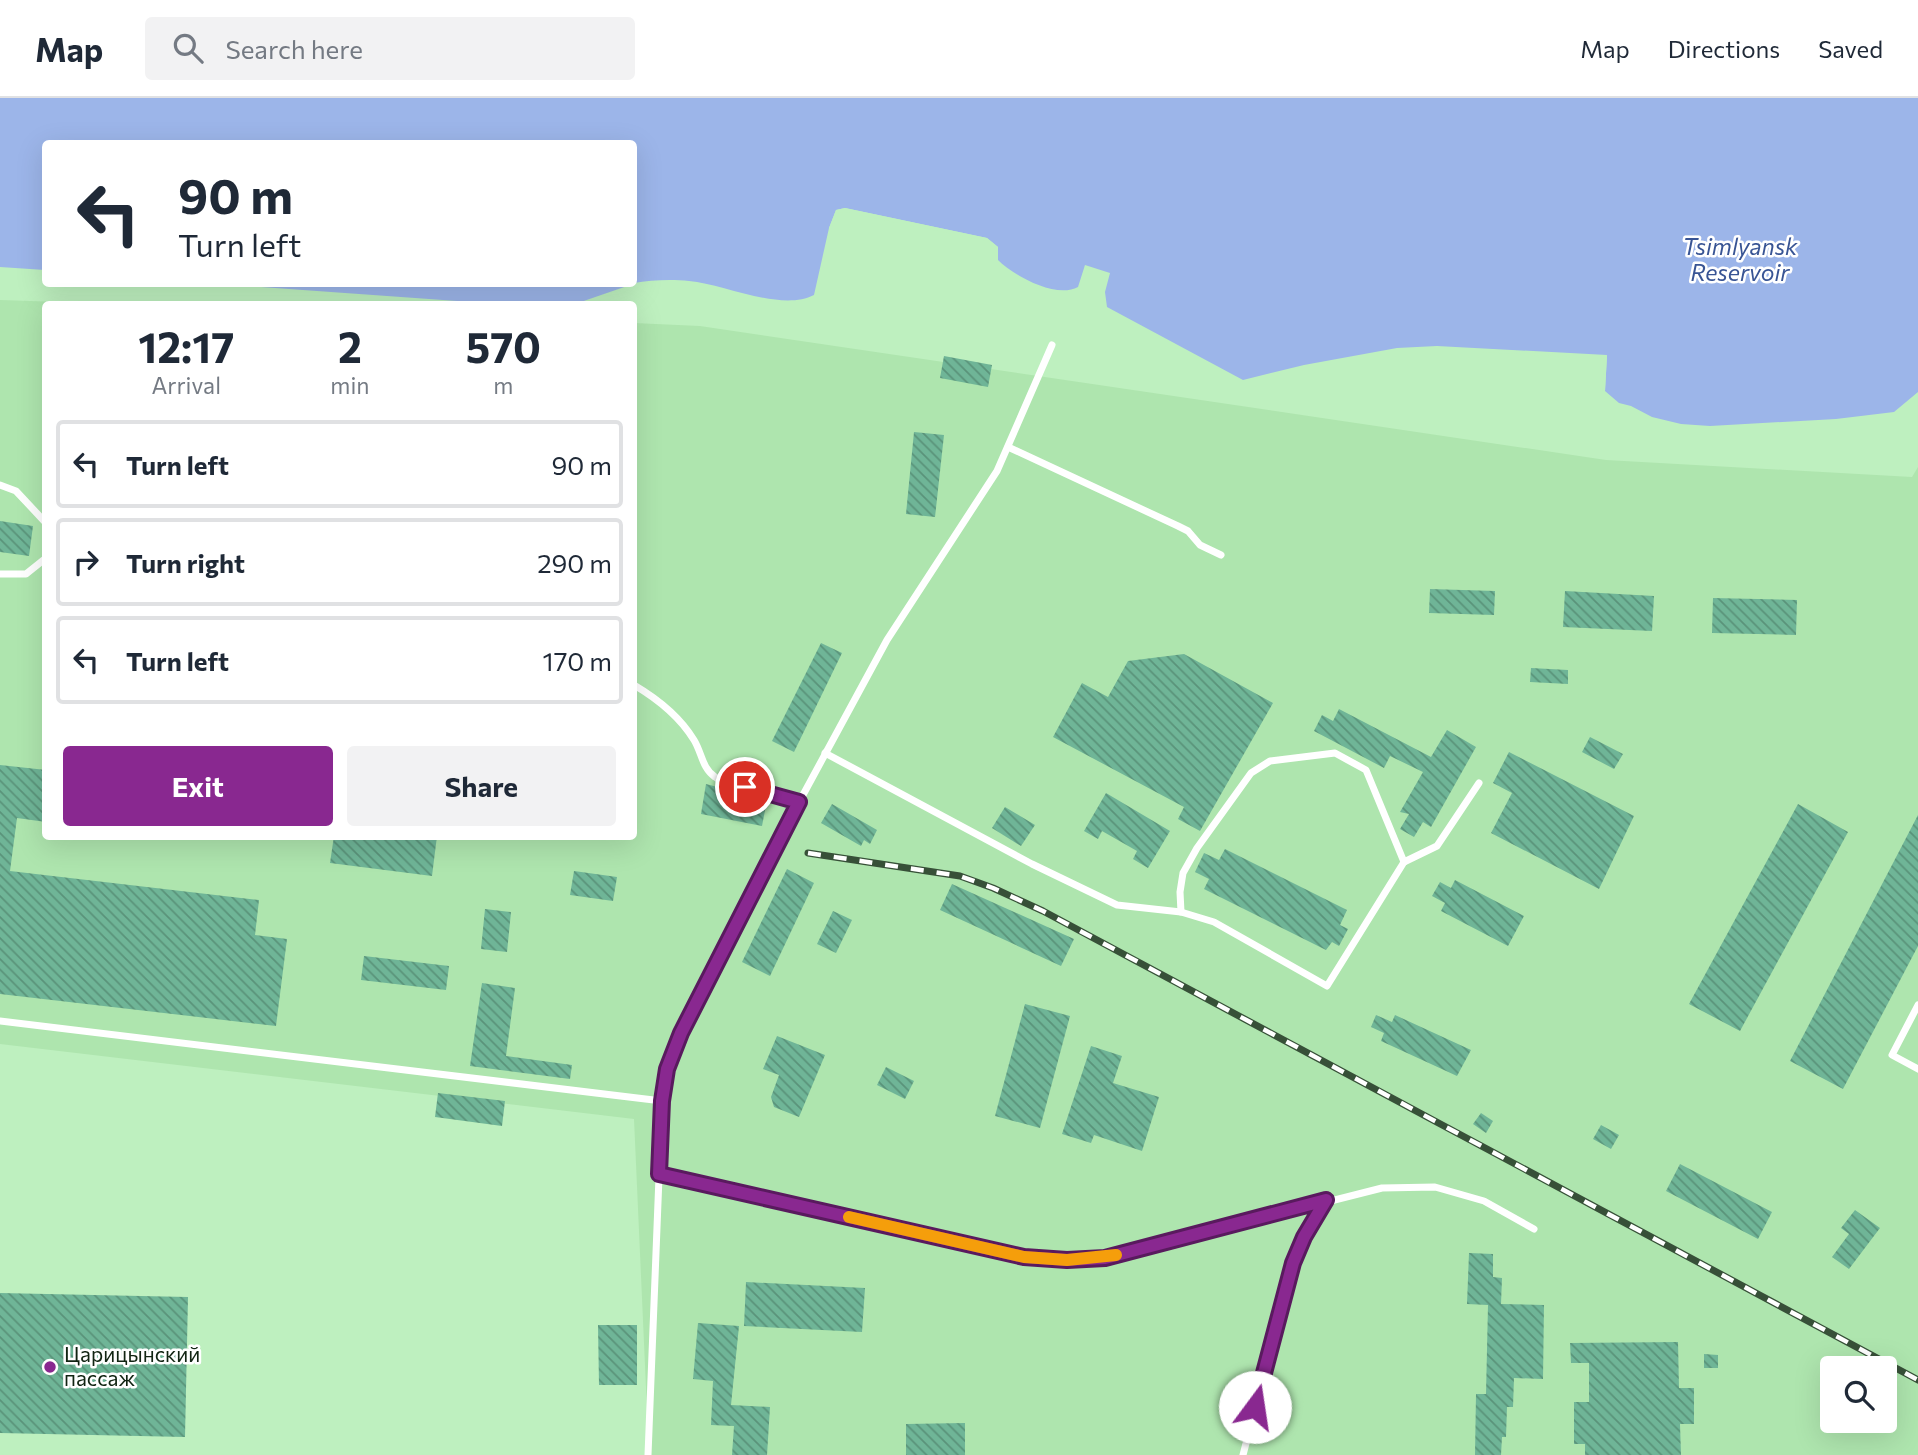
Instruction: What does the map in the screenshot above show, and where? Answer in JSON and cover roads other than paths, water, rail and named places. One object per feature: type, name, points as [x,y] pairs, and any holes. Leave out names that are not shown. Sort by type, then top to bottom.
[{"type":"lane","points":[[648,1455],[662,1101],[667,1069],[681,1033],[799,802],[887,640],[967,516],[982,498],[1008,447],[1052,345]]},
{"type":"lane","points":[[1008,447],[1188,531],[1200,545],[1221,555]]},
{"type":"lane","points":[[0,485],[16,491],[42,519]]},
{"type":"lane","points":[[0,574],[26,574],[42,561]]},
{"type":"lane","points":[[637,687],[652,696],[683,725],[703,757],[704,767],[718,780],[799,802]]},
{"type":"lane","points":[[825,753],[1032,864],[1117,905],[1181,912],[1214,922],[1328,986],[1405,862],[1437,846],[1479,783]]},
{"type":"lane","points":[[1181,912],[1183,873],[1197,848],[1251,773],[1270,761],[1335,753],[1366,770],[1405,862]]},
{"type":"lane","points":[[1918,1005],[1892,1055],[1918,1069]]},
{"type":"lane","points":[[0,1021],[662,1101]]},
{"type":"lane","points":[[659,1174],[1024,1257],[1067,1260],[1105,1258],[1382,1188],[1435,1187],[1484,1201],[1534,1229]]},
{"type":"lane","points":[[1243,1455],[1293,1263],[1304,1237],[1326,1200]]},
{"type":"water","name":"Tsimlyansk Reservoir","points":[[0,98],[1918,98],[1918,392],[1894,412],[1836,419],[1710,426],[1681,424],[1652,417],[1619,403],[1605,391],[1607,355],[1437,346],[1397,348],[1304,365],[1243,380],[1107,307],[1105,292],[1110,273],[1085,265],[1078,287],[1069,290],[1047,288],[1025,279],[1005,266],[998,260],[998,247],[987,238],[845,208],[836,210],[829,228],[814,295],[801,299],[769,299],[689,281],[637,283],[637,140],[42,140],[42,270],[0,267]]},
{"type":"water","points":[[262,287],[624,287],[584,301],[457,301]]},
{"type":"railway","points":[[808,853],[960,876],[1043,911],[1918,1380]]},
{"type":"place","name":"Царицынский пассаж","points":[[50,1367]]}]
